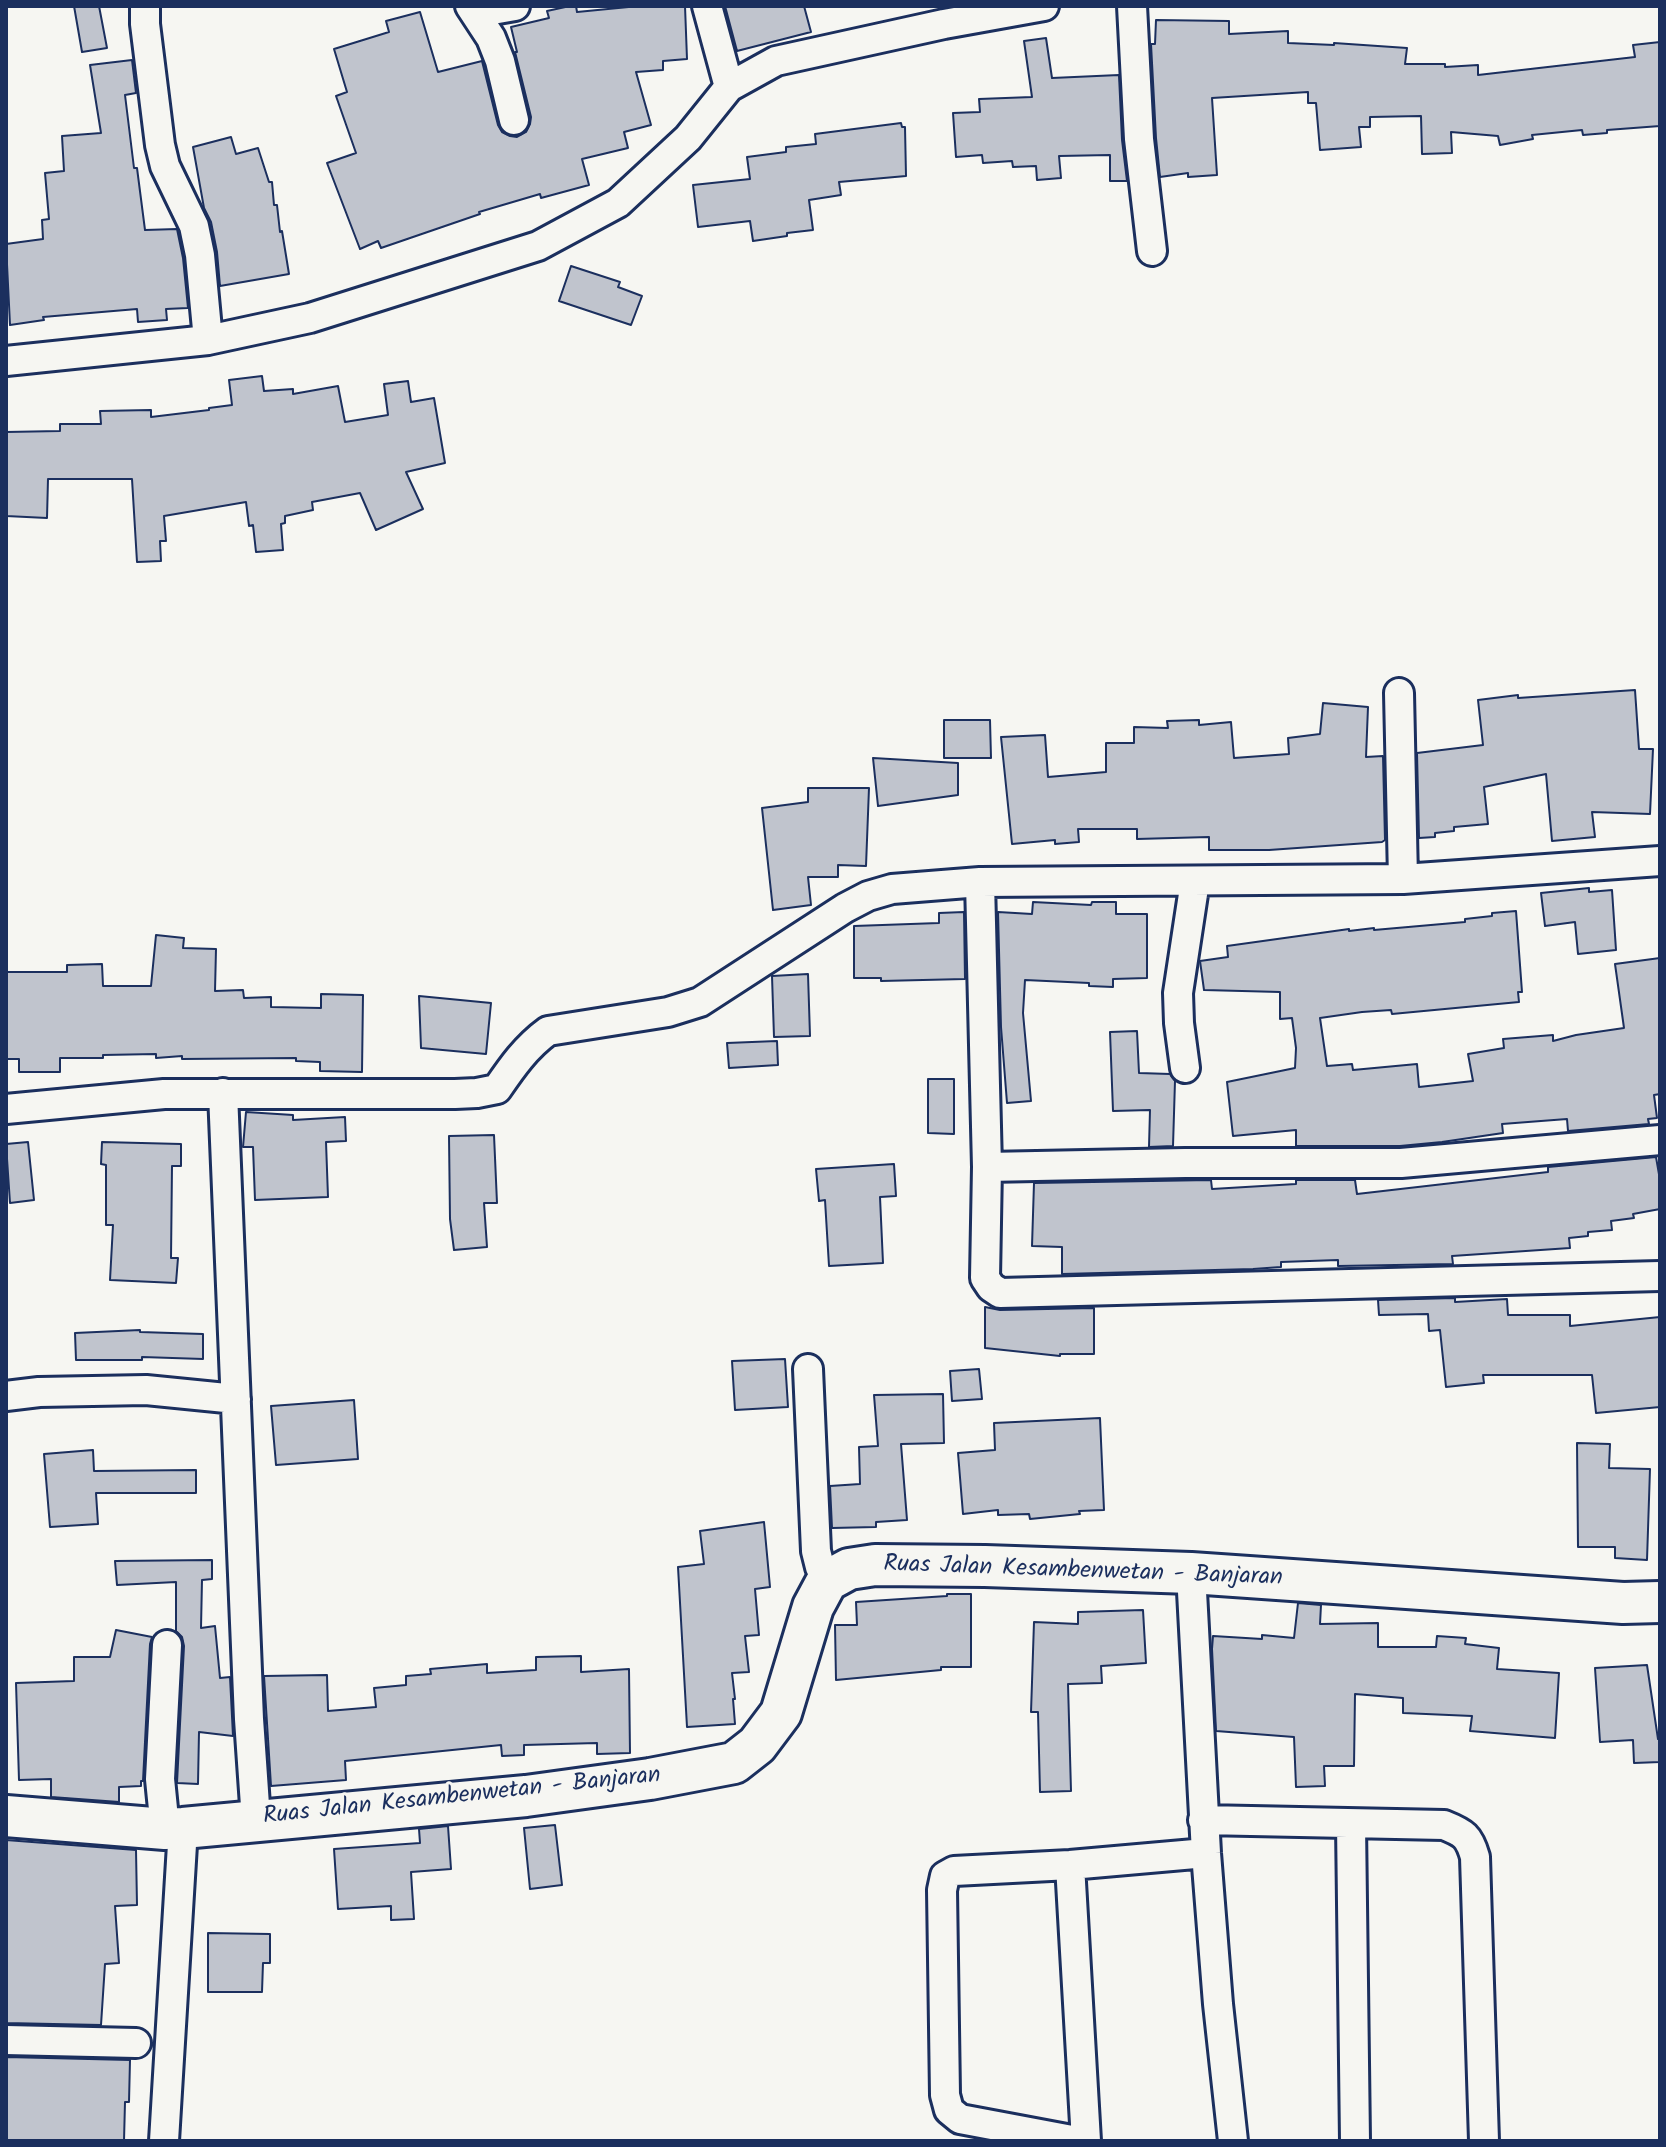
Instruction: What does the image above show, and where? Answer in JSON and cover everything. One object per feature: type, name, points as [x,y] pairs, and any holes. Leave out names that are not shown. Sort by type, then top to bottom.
[{"type":"main road","name":"Ruas Jalan Kesambenwetan - Banjaran","points":[[6,1816],[174,1828],[526,1796],[650,1779],[734,1763],[757,1745],[781,1713],[813,1607],[827,1581],[849,1569],[875,1565],[1191,1573],[1623,1603],[1660,1602]]},
{"type":"street","points":[[145,6],[160,145],[165,166],[194,226],[200,255],[208,340]]},
{"type":"street","points":[[514,120],[500,61],[491,38],[472,9],[515,6]]},
{"type":"street","points":[[707,6],[729,87]]},
{"type":"street","points":[[6,361],[208,340],[310,318],[538,246],[618,203],[688,138],[729,87],[776,61],[942,15],[1044,6]]},
{"type":"street","points":[[1132,6],[1139,139],[1152,251]]},
{"type":"street","points":[[1399,693],[1403,879]]},
{"type":"street","points":[[6,1109],[164,1094],[455,1094],[497,1089],[533,1042],[548,1031],[668,1012],[700,1002],[845,908],[868,896],[892,889],[980,882],[1403,879],[1660,861]]},
{"type":"street","points":[[1185,1068],[1178,993],[1195,881]]},
{"type":"street","points":[[980,882],[987,1167],[985,1278],[1000,1293],[1660,1276]]},
{"type":"street","points":[[223,1093],[249,1719],[256,1820]]},
{"type":"street","points":[[987,1167],[1401,1163],[1660,1140]]},
{"type":"street","points":[[808,1369],[816,1551],[827,1581]]},
{"type":"street","points":[[6,1396],[39,1392],[146,1390],[236,1399]]},
{"type":"street","points":[[1191,1573],[1203,1820],[1233,2141]]},
{"type":"street","points":[[164,2141],[174,1828],[160,1779],[167,1645]]},
{"type":"street","points":[[1203,1820],[1444,1825],[1462,1832],[1471,1843],[1475,1857],[1484,2141]]},
{"type":"street","points":[[1351,1824],[1355,2141]]},
{"type":"street","points":[[1077,2141],[960,2119],[949,2110],[945,2095],[942,1890],[945,1876],[954,1871],[1206,1853]]},
{"type":"street","points":[[1070,1865],[1086,2141]]},
{"type":"street","points":[[6,2040],[136,2043]]},
{"type":"building","points":[[74,6],[99,6],[107,48],[82,52]]},
{"type":"building","points":[[576,6],[577,12],[639,6],[685,6],[687,59],[663,61],[663,70],[636,72],[651,125],[624,132],[628,148],[582,159],[589,185],[541,198],[540,194],[479,212],[381,248],[378,241],[360,249],[327,163],[356,153],[336,96],[347,92],[334,49],[389,32],[386,21],[420,12],[438,72],[482,61],[498,125],[502,132],[517,137],[526,132],[531,117],[511,27],[549,18],[547,11]]},
{"type":"building","points":[[725,6],[804,6],[811,32],[737,51]]},
{"type":"building","points":[[1156,20],[1229,21],[1229,34],[1288,31],[1288,43],[1407,48],[1405,64],[1445,64],[1445,67],[1478,65],[1478,75],[1635,57],[1633,45],[1660,42],[1660,126],[1583,135],[1582,130],[1532,135],[1533,139],[1500,145],[1498,136],[1451,132],[1452,153],[1422,154],[1421,116],[1370,117],[1370,127],[1359,127],[1361,147],[1320,150],[1316,103],[1308,103],[1308,92],[1212,98],[1217,175],[1188,177],[1188,173],[1160,177],[1151,44],[1155,44]]},
{"type":"building","points":[[1046,38],[1052,78],[1119,75],[1127,181],[1110,181],[1110,155],[1059,156],[1061,178],[1037,180],[1036,166],[1013,167],[1012,161],[983,163],[982,155],[956,157],[953,113],[980,112],[979,99],[1032,97],[1024,41]]},
{"type":"building","points":[[132,60],[136,93],[125,95],[145,230],[177,229],[188,308],[166,309],[167,320],[138,322],[137,309],[43,317],[44,320],[10,325],[6,244],[43,239],[42,220],[49,219],[45,173],[64,171],[62,136],[101,133],[90,65]]},
{"type":"building","points":[[901,123],[905,127],[906,176],[839,182],[841,195],[809,200],[813,230],[753,241],[750,221],[698,227],[693,185],[750,179],[747,157],[786,152],[786,147],[816,144],[815,134]]},
{"type":"building","points":[[231,137],[236,154],[258,148],[269,182],[272,182],[289,274],[220,286],[217,252],[211,222],[204,208],[193,147]]},
{"type":"building","points":[[571,266],[620,282],[618,287],[642,296],[631,325],[559,301]]},
{"type":"building","points":[[262,376],[264,391],[293,389],[293,394],[338,386],[345,422],[388,415],[384,384],[408,381],[411,402],[434,398],[445,463],[406,472],[423,509],[376,530],[360,493],[312,502],[313,510],[285,516],[285,523],[281,524],[283,550],[256,552],[246,502],[164,516],[166,541],[160,541],[161,561],[137,562],[132,479],[48,479],[47,518],[6,516],[6,432],[60,431],[60,424],[101,424],[100,411],[151,410],[151,417],[232,405],[229,380]]},
{"type":"building","points":[[1635,690],[1639,749],[1653,749],[1650,814],[1592,812],[1595,837],[1552,841],[1546,774],[1484,787],[1488,824],[1454,827],[1454,831],[1435,833],[1435,837],[1419,838],[1417,753],[1483,745],[1478,700],[1518,695],[1518,698]]},
{"type":"building","points":[[1323,703],[1368,707],[1366,757],[1383,756],[1385,840],[1382,842],[1269,850],[1209,850],[1209,837],[1137,839],[1137,829],[1078,829],[1079,842],[1055,844],[1055,840],[1012,844],[1001,737],[1045,735],[1048,777],[1106,772],[1106,743],[1134,743],[1134,727],[1168,728],[1167,721],[1199,720],[1199,725],[1231,722],[1234,758],[1289,754],[1288,738],[1320,734]]},
{"type":"building","points":[[944,720],[990,720],[991,758],[944,758]]},
{"type":"building","points":[[873,758],[958,763],[958,795],[878,806]]},
{"type":"building","points":[[808,788],[869,788],[866,866],[838,865],[838,877],[808,877],[811,905],[773,910],[762,808],[808,802]]},
{"type":"building","points":[[1589,888],[1589,892],[1612,890],[1616,950],[1578,954],[1575,922],[1545,926],[1541,893]]},
{"type":"building","points":[[1033,902],[1091,905],[1092,902],[1116,902],[1116,914],[1147,914],[1147,978],[1113,979],[1113,987],[1025,980],[1023,1013],[1031,1101],[1007,1103],[1001,1027],[998,912],[1032,914]]},
{"type":"building","points":[[1516,911],[1522,992],[1518,992],[1519,1002],[1392,1014],[1391,1010],[1362,1012],[1320,1018],[1327,1066],[1352,1064],[1353,1070],[1417,1064],[1419,1087],[1473,1081],[1468,1054],[1504,1048],[1503,1039],[1553,1035],[1553,1041],[1624,1028],[1615,964],[1660,958],[1660,1094],[1654,1095],[1657,1118],[1648,1119],[1649,1124],[1568,1131],[1567,1119],[1502,1124],[1503,1133],[1400,1146],[1296,1146],[1296,1130],[1233,1136],[1227,1082],[1295,1068],[1292,1018],[1280,1019],[1280,992],[1204,990],[1200,961],[1228,957],[1227,946],[1349,929],[1374,930],[1465,922],[1465,919],[1492,916],[1492,913]]},
{"type":"building","points":[[964,912],[965,979],[881,981],[881,978],[854,978],[854,926],[939,923],[939,913]]},
{"type":"building","points":[[156,935],[184,938],[183,948],[216,949],[215,991],[243,990],[244,998],[271,997],[271,1007],[321,1008],[321,994],[363,995],[362,1072],[320,1071],[320,1062],[296,1061],[296,1058],[182,1059],[182,1056],[156,1058],[156,1054],[60,1058],[60,1072],[19,1072],[19,1059],[6,1059],[6,972],[67,972],[67,965],[102,964],[103,986],[151,986]]},
{"type":"building","points":[[808,974],[810,1036],[774,1037],[772,976]]},
{"type":"building","points":[[419,996],[491,1003],[486,1054],[421,1048]]},
{"type":"building","points":[[1137,1031],[1139,1073],[1170,1074],[1175,1081],[1173,1146],[1149,1147],[1150,1110],[1113,1111],[1110,1032]]},
{"type":"building","points":[[777,1041],[778,1065],[729,1068],[727,1043]]},
{"type":"building","points":[[928,1079],[954,1079],[954,1134],[928,1133]]},
{"type":"building","points":[[246,1112],[293,1115],[293,1120],[345,1117],[346,1141],[326,1142],[328,1197],[255,1200],[253,1147],[243,1147]]},
{"type":"building","points":[[494,1135],[497,1203],[484,1203],[487,1247],[454,1250],[450,1219],[449,1136]]},
{"type":"building","points":[[28,1142],[34,1200],[10,1203],[6,1144]]},
{"type":"building","points":[[102,1142],[181,1144],[181,1166],[172,1166],[171,1258],[178,1258],[176,1283],[110,1280],[113,1225],[106,1225],[106,1165],[101,1164]]},
{"type":"building","points":[[1656,1157],[1660,1209],[1633,1214],[1634,1218],[1611,1221],[1612,1230],[1588,1232],[1588,1236],[1569,1238],[1570,1248],[1452,1256],[1453,1264],[1338,1266],[1338,1260],[1281,1262],[1281,1267],[1253,1269],[1062,1274],[1062,1247],[1032,1246],[1034,1183],[1211,1180],[1212,1189],[1296,1184],[1296,1180],[1355,1180],[1357,1194],[1548,1172],[1548,1167]]},
{"type":"building","points":[[894,1164],[896,1196],[880,1197],[883,1263],[829,1266],[825,1200],[819,1201],[816,1169]]},
{"type":"building","points":[[1455,1298],[1455,1302],[1507,1299],[1508,1315],[1570,1315],[1570,1326],[1660,1317],[1660,1407],[1596,1413],[1592,1375],[1483,1375],[1484,1383],[1446,1387],[1440,1330],[1429,1331],[1428,1314],[1379,1315],[1378,1300]]},
{"type":"building","points":[[985,1307],[1000,1310],[1094,1308],[1094,1354],[1060,1356],[985,1348]]},
{"type":"building","points":[[140,1330],[203,1334],[203,1359],[142,1357],[142,1360],[76,1360],[75,1333]]},
{"type":"building","points":[[785,1359],[788,1407],[735,1410],[732,1361]]},
{"type":"building","points":[[979,1369],[982,1399],[952,1401],[950,1371]]},
{"type":"building","points":[[943,1394],[944,1443],[901,1444],[907,1520],[876,1522],[876,1527],[832,1528],[830,1486],[860,1484],[859,1447],[878,1446],[874,1395]]},
{"type":"building","points":[[354,1400],[358,1459],[276,1465],[271,1406]]},
{"type":"building","points":[[1100,1418],[1104,1510],[1030,1519],[1029,1514],[998,1515],[998,1510],[963,1514],[958,1453],[995,1450],[994,1423]]},
{"type":"building","points":[[1577,1443],[1610,1444],[1609,1468],[1650,1469],[1647,1560],[1615,1558],[1615,1547],[1578,1547]]},
{"type":"building","points":[[93,1450],[94,1471],[196,1470],[196,1493],[96,1493],[98,1524],[50,1527],[44,1454]]},
{"type":"building","points":[[764,1522],[770,1587],[755,1589],[759,1635],[745,1636],[749,1672],[732,1673],[735,1724],[687,1727],[678,1567],[704,1564],[700,1531]]},
{"type":"building","points":[[212,1560],[212,1579],[202,1580],[201,1628],[215,1626],[220,1678],[230,1677],[233,1736],[199,1732],[198,1784],[177,1783],[184,1646],[182,1637],[176,1631],[176,1582],[117,1585],[115,1561]]},
{"type":"building","points":[[971,1594],[971,1667],[941,1667],[941,1670],[836,1680],[835,1625],[857,1625],[856,1602]]},
{"type":"building","points":[[1298,1603],[1321,1605],[1320,1624],[1378,1623],[1378,1647],[1436,1647],[1437,1636],[1466,1638],[1465,1644],[1499,1648],[1497,1669],[1559,1673],[1555,1738],[1470,1731],[1472,1716],[1403,1713],[1403,1698],[1355,1694],[1354,1766],[1324,1766],[1325,1786],[1296,1787],[1294,1737],[1216,1731],[1212,1649],[1213,1636],[1294,1638]]},
{"type":"building","points":[[1143,1610],[1146,1663],[1101,1666],[1102,1683],[1068,1684],[1071,1791],[1040,1792],[1038,1712],[1031,1712],[1034,1622],[1078,1624],[1078,1612]]},
{"type":"building","points":[[116,1630],[152,1637],[143,1781],[141,1786],[119,1787],[119,1802],[51,1797],[51,1779],[19,1780],[16,1683],[74,1681],[74,1657],[110,1657]]},
{"type":"building","points":[[581,1656],[581,1672],[629,1669],[630,1753],[597,1754],[597,1743],[524,1745],[524,1755],[502,1756],[501,1745],[345,1761],[346,1780],[271,1786],[264,1676],[327,1675],[328,1711],[376,1707],[374,1688],[406,1685],[406,1676],[431,1674],[430,1669],[487,1664],[487,1673],[536,1670],[536,1657]]},
{"type":"building","points":[[1647,1665],[1660,1739],[1660,1762],[1634,1763],[1633,1740],[1600,1742],[1595,1668]]},
{"type":"building","points":[[555,1825],[562,1885],[530,1889],[524,1828]]},
{"type":"building","points":[[448,1826],[451,1869],[411,1872],[414,1919],[391,1920],[391,1906],[338,1909],[334,1849],[420,1843],[419,1829]]},
{"type":"building","points":[[6,1840],[136,1850],[137,1905],[115,1906],[119,1963],[105,1964],[101,2025],[6,2023]]},
{"type":"building","points":[[208,1933],[270,1934],[270,1963],[263,1963],[262,1992],[208,1992]]},
{"type":"building","points":[[6,2057],[130,2060],[124,2141],[6,2141]]}]
